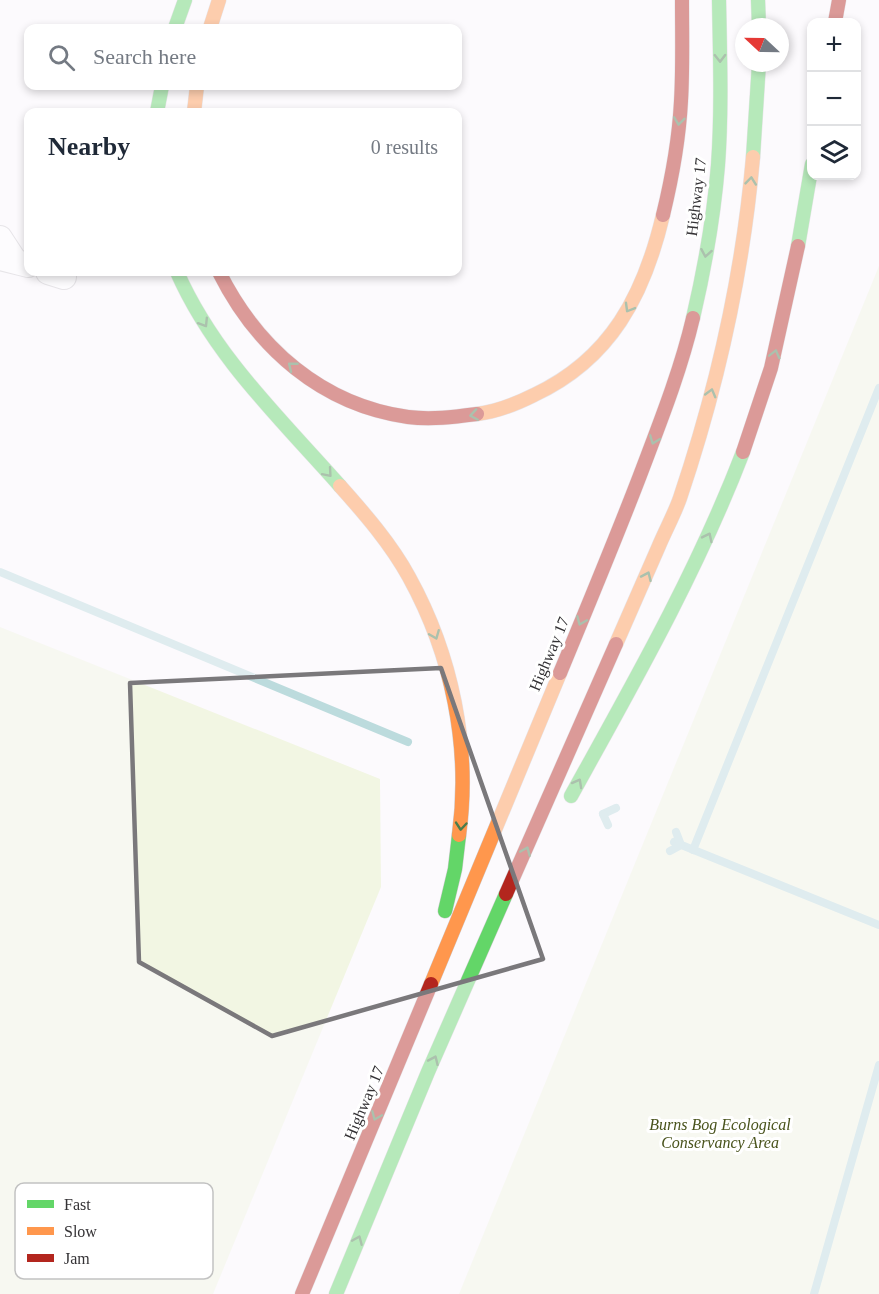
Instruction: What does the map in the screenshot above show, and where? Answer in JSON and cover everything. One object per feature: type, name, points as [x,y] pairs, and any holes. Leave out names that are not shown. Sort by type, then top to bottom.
[{"type":"highway","points":[[176,24],[185,0]]},
{"type":"highway","points":[[211,24],[219,0]]},
{"type":"highway","points":[[221,276],[246,318],[268,346],[321,388],[348,402],[374,411],[410,417],[444,418],[476,416],[513,406],[546,390],[580,368],[608,340],[628,311],[646,276],[670,183],[680,117],[682,0]]},
{"type":"highway","name":"Highway 17","points":[[302,1294],[614,543],[684,355],[700,284],[718,166],[721,92],[719,0]]},
{"type":"highway","points":[[758,0],[759,18]]},
{"type":"highway","points":[[836,18],[839,0]]},
{"type":"highway","points":[[336,1294],[424,1083],[679,500],[700,436],[718,369],[733,299],[748,208],[756,136],[759,72]]},
{"type":"highway","points":[[158,108],[161,90]]},
{"type":"highway","points":[[194,108],[197,90]]},
{"type":"highway","points":[[566,806],[673,609],[719,515],[771,371],[785,315],[809,180]]},
{"type":"highway","points":[[179,276],[185,291],[217,344],[351,500],[409,577],[426,612],[449,678],[463,752],[460,839],[446,907],[407,1043]]},
{"type":"highway","points":[[486,943],[537,857]]},
{"type":"street","points":[[0,238],[14,262]]},
{"type":"highlighted area","points":[[441,668],[543,959],[272,1036],[139,962],[130,683]]},
{"type":"green space","name":"Burns Bog Ecological Conservancy Area","points":[[879,266],[879,1294],[459,1294]]},
{"type":"green space","points":[[0,627],[380,779],[381,887],[213,1294],[0,1294]]},
{"type":"waterway","points":[[693,850],[879,388]]},
{"type":"waterway","points":[[0,572],[408,742]]},
{"type":"waterway","points":[[603,814],[616,808]]},
{"type":"waterway","points":[[603,814],[608,825]]},
{"type":"waterway","points":[[670,851],[681,845],[676,832]]},
{"type":"waterway","points":[[674,842],[879,925]]},
{"type":"waterway","points":[[814,1294],[879,1065]]},
{"type":"traffic: fast","points":[[176,24],[185,0]]},
{"type":"traffic: fast","points":[[693,318],[708,242],[718,165],[719,0]]},
{"type":"traffic: fast","points":[[758,0],[759,18]]},
{"type":"traffic: fast","points":[[753,157],[758,72]]},
{"type":"traffic: fast","points":[[158,108],[161,90]]},
{"type":"traffic: fast","points":[[798,246],[809,180]]},
{"type":"traffic: fast","points":[[179,276],[192,303],[229,359],[272,411],[340,486]]},
{"type":"traffic: fast","points":[[571,796],[641,670],[685,584],[743,452]]},
{"type":"traffic: fast","points":[[445,911],[455,869],[459,835]]},
{"type":"traffic: fast","points":[[336,1294],[428,1072],[506,894]]},
{"type":"traffic: slow","points":[[211,24],[219,0]]},
{"type":"traffic: slow","points":[[194,108],[197,90]]},
{"type":"traffic: slow","points":[[616,644],[678,504],[706,414],[727,329],[743,243],[753,157]]},
{"type":"traffic: slow","points":[[477,414],[513,404],[561,380],[584,363],[604,343],[620,322],[646,272],[663,215]]},
{"type":"traffic: slow","points":[[340,486],[359,507],[402,565],[437,638],[455,702],[460,735],[462,802],[459,835]]},
{"type":"traffic: slow","points":[[431,984],[560,673]]},
{"type":"traffic: jam","points":[[663,215],[675,159],[680,116],[682,0]]},
{"type":"traffic: jam","points":[[836,18],[839,0]]},
{"type":"traffic: jam","points":[[743,452],[771,368],[798,246]]},
{"type":"traffic: jam","points":[[221,276],[252,325],[273,348],[320,386],[348,400],[408,417],[434,418],[477,414]]},
{"type":"traffic: jam","points":[[560,673],[654,438],[693,318]]},
{"type":"traffic: jam","points":[[506,894],[616,644]]},
{"type":"traffic: jam","points":[[302,1294],[431,984]]}]
